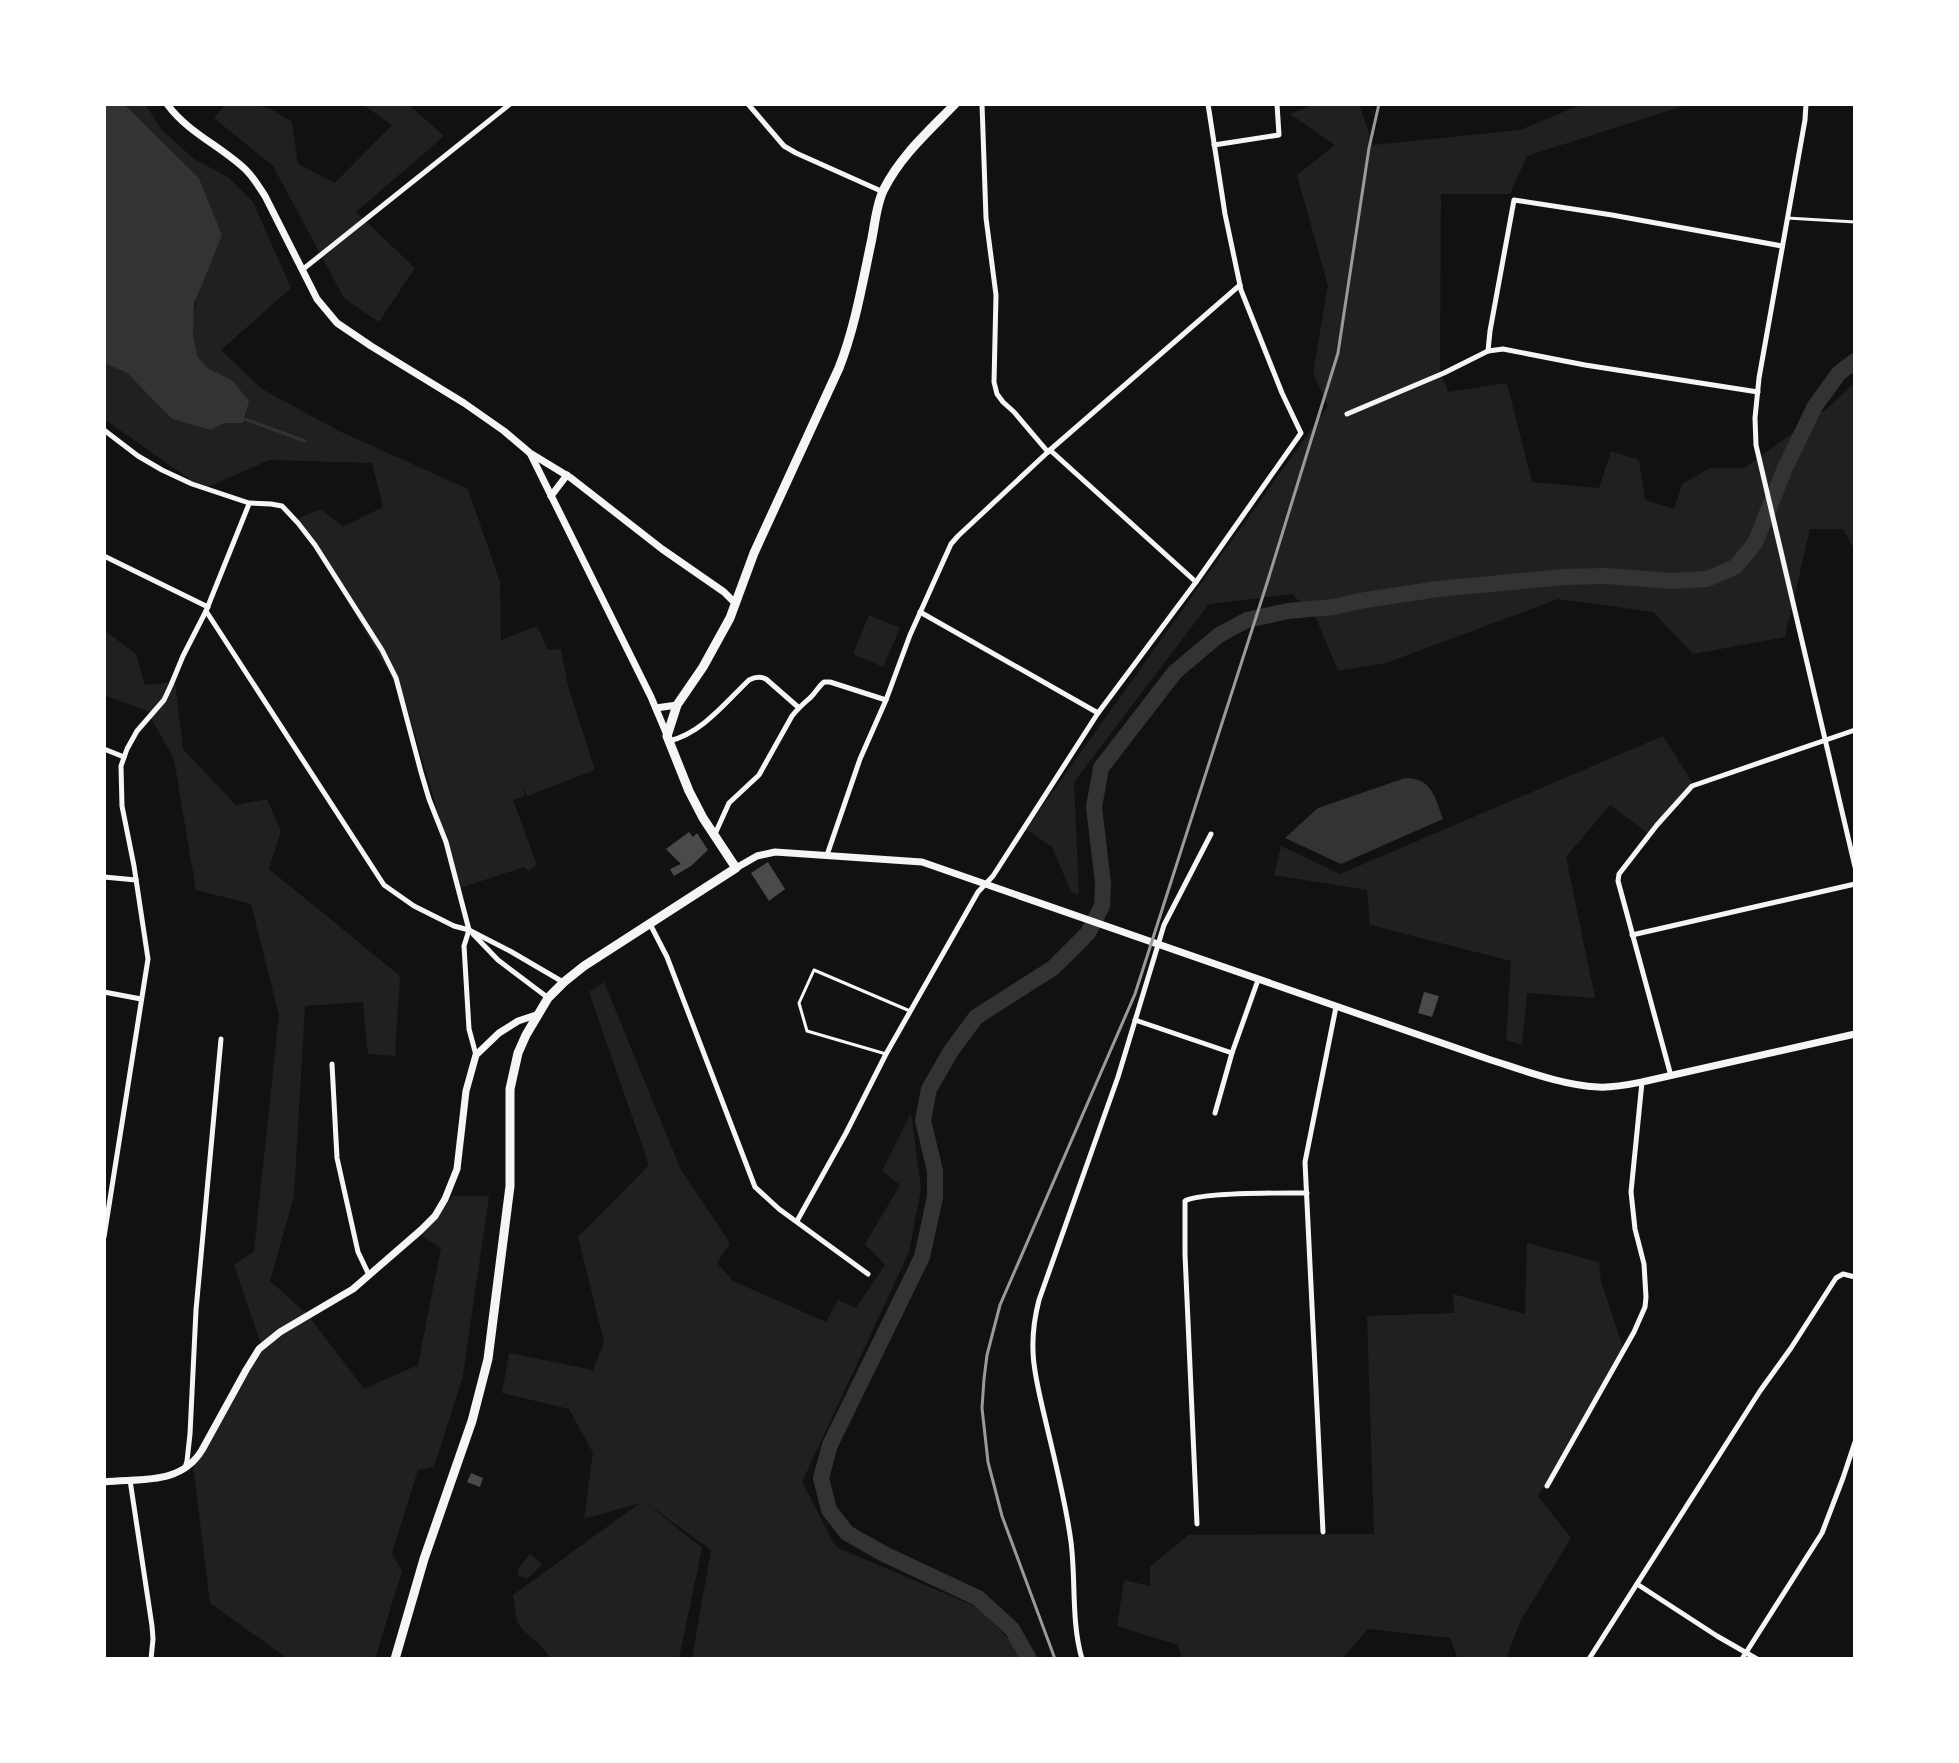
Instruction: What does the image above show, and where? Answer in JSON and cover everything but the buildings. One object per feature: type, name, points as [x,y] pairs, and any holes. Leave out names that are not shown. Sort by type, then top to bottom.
[{"type":"main road","points":[[395,1659],[424,1559],[480,1393],[488,1359],[506,1224],[511,1156],[510,1089],[518,1053],[536,1015],[564,982],[598,956],[736,868],[703,818],[668,738],[677,705],[721,635],[754,553],[848,346],[882,192],[907,154],[955,104]]},
{"type":"street","points":[[167,104],[182,122],[246,170],[255,181],[321,305],[337,323],[464,403],[530,453],[567,475],[735,603]]},
{"type":"street","points":[[301,270],[510,104]]},
{"type":"street","points":[[748,104],[784,146],[882,192]]},
{"type":"street","points":[[982,104],[986,218],[996,295],[994,382],[1000,398],[1049,451],[1196,582]]},
{"type":"street","points":[[797,1221],[886,1054],[978,892],[1001,863],[1098,713],[1196,582],[1301,433],[1240,285],[1225,214],[1208,104]]},
{"type":"street","points":[[1214,145],[1279,135],[1277,104]]},
{"type":"street","points":[[1806,104],[1758,392],[1756,445],[1855,867]]},
{"type":"street","points":[[1488,351],[1514,200],[1782,246]]},
{"type":"street","points":[[827,855],[860,759],[951,544],[1049,451],[1240,285]]},
{"type":"street","points":[[1347,414],[1488,351],[1503,349],[1758,392]]},
{"type":"street","points":[[104,430],[162,470],[214,493],[249,503],[282,506],[298,523],[382,650],[396,678],[469,930],[498,960],[548,998]]},
{"type":"street","points":[[530,453],[668,738],[680,738],[701,726],[754,678],[766,679],[798,707]]},
{"type":"street","points":[[551,496],[567,475]]},
{"type":"street","points":[[104,1237],[107,1202],[148,959],[122,806],[121,766],[137,731],[164,700],[207,609],[249,503]]},
{"type":"street","points":[[104,556],[207,609],[384,885],[414,906],[469,930],[564,982]]},
{"type":"street","points":[[920,612],[1098,713]]},
{"type":"street","points":[[715,835],[729,803],[759,775],[798,707],[824,682],[886,700]]},
{"type":"street","points":[[656,708],[677,705]]},
{"type":"street","points":[[1671,1076],[1618,881],[1619,874],[1688,790],[1700,782],[1855,730]]},
{"type":"street","points":[[104,749],[124,757]]},
{"type":"street","points":[[1082,1659],[1075,1624],[1070,1535],[1035,1380],[1033,1329],[1039,1300],[1118,1077],[1164,925],[1211,834]]},
{"type":"street","points":[[736,868],[765,853],[922,862],[1336,1007],[1500,1062],[1580,1085],[1607,1088],[1642,1082],[1855,1034]]},
{"type":"street","points":[[104,877],[136,880]]},
{"type":"street","points":[[1632,935],[1855,884]]},
{"type":"street","points":[[649,923],[667,957],[755,1187],[779,1209],[868,1274]]},
{"type":"street","points":[[104,1482],[160,1478],[185,1469],[197,1457],[259,1349],[280,1332],[353,1289],[435,1216],[457,1169],[466,1091],[476,1055],[469,1029],[464,946],[469,930]]},
{"type":"street","points":[[1215,1113],[1258,980]]},
{"type":"street","points":[[104,992],[141,999]]},
{"type":"street","points":[[1323,1532],[1305,1162],[1336,1007]]},
{"type":"street","points":[[476,1055],[499,1033],[518,1021],[536,1015]]},
{"type":"street","points":[[1135,1020],[1232,1053]]},
{"type":"street","points":[[185,1469],[221,1039]]},
{"type":"street","points":[[332,1064],[337,1158],[358,1252],[369,1275]]},
{"type":"street","points":[[1547,1486],[1645,1307],[1646,1280],[1631,1192],[1642,1082]]},
{"type":"street","points":[[1197,1524],[1185,1269],[1185,1201],[1219,1196],[1307,1193]]},
{"type":"street","points":[[1589,1659],[1836,1278],[1843,1274],[1855,1277]]},
{"type":"street","points":[[1742,1659],[1822,1533],[1855,1442]]},
{"type":"street","points":[[130,1479],[152,1626],[151,1659]]},
{"type":"street","points":[[1637,1584],[1757,1659]]},
{"type":"lane","points":[[1787,218],[1855,222]]},
{"type":"lane","points":[[886,1054],[807,1031],[799,1003],[814,970],[911,1011]]},
{"type":"shaded area","points":[[104,104],[124,104],[199,178],[222,235],[194,304],[193,336],[201,361],[209,369],[232,380],[249,401],[243,423],[225,423],[211,430],[172,419],[127,373],[104,363]]},
{"type":"shaded area","points":[[124,104],[145,104],[162,130],[194,159],[228,177],[253,202],[291,288],[221,350],[262,389],[339,431],[468,489],[500,582],[501,640],[537,626],[548,650],[561,649],[568,686],[595,770],[527,796],[521,782],[525,796],[513,800],[537,865],[528,871],[524,867],[460,888],[405,700],[299,518],[321,509],[343,527],[383,507],[372,463],[269,460],[204,489],[104,419],[104,363],[127,373],[172,419],[211,430],[225,423],[243,423],[246,416],[232,380],[203,365],[193,342],[192,326],[198,294],[222,235],[199,178]]},
{"type":"shaded area","points":[[226,104],[261,106],[292,122],[298,164],[335,183],[392,125],[362,104],[408,104],[444,136],[356,212],[415,268],[379,322],[344,298],[273,166],[214,118]]},
{"type":"shaded area","points":[[1315,104],[1359,104],[1373,145],[1520,130],[1583,104],[1689,104],[1527,156],[1510,194],[1441,194],[1440,369],[1448,392],[1507,383],[1532,482],[1599,488],[1611,451],[1639,460],[1645,500],[1674,509],[1682,484],[1710,468],[1744,468],[1829,407],[1855,382],[1855,551],[1843,529],[1810,529],[1785,637],[1693,654],[1653,612],[1558,599],[1386,663],[1338,671],[1316,618],[1292,594],[1209,604],[1074,782],[1079,895],[1071,892],[1052,847],[1026,829],[1328,406],[1313,373],[1328,286],[1297,175],[1335,145],[1290,114]]},
{"type":"shaded area","points":[[869,615],[900,628],[883,667],[853,654]]},
{"type":"shaded area","points":[[104,630],[136,654],[145,685],[175,682],[183,749],[236,805],[267,799],[281,831],[269,869],[400,976],[395,1056],[368,1054],[363,1002],[305,1006],[294,1196],[270,1281],[308,1315],[364,1389],[418,1365],[441,1248],[422,1236],[453,1196],[489,1196],[463,1376],[434,1467],[418,1470],[392,1553],[402,1571],[375,1659],[288,1659],[210,1603],[193,1465],[262,1347],[234,1265],[254,1251],[279,1015],[251,904],[196,890],[174,759],[147,711],[104,695]]},
{"type":"shaded area","points":[[1663,736],[1694,785],[1649,834],[1610,805],[1566,857],[1595,998],[1527,993],[1522,1045],[1506,1040],[1511,961],[1370,925],[1367,890],[1274,875],[1281,846],[1340,874]]},
{"type":"shaded area","points":[[1405,778],[1427,785],[1435,796],[1443,819],[1341,864],[1285,838],[1318,808]]},
{"type":"shaded area","points":[[604,982],[681,1170],[730,1243],[717,1263],[733,1281],[826,1322],[838,1300],[856,1308],[885,1265],[865,1244],[900,1185],[882,1171],[911,1113],[921,1189],[909,1252],[802,1482],[836,1547],[981,1609],[1018,1650],[1020,1659],[692,1659],[711,1550],[644,1501],[702,1548],[679,1659],[552,1659],[517,1622],[513,1595],[640,1503],[584,1519],[593,1453],[569,1409],[502,1393],[509,1353],[593,1370],[604,1342],[578,1237],[649,1165],[589,992]]},
{"type":"shaded area","points":[[1527,1243],[1599,1262],[1601,1281],[1624,1351],[1538,1496],[1571,1538],[1520,1622],[1506,1659],[1458,1659],[1450,1638],[1368,1629],[1342,1659],[1182,1659],[1178,1645],[1117,1626],[1124,1580],[1150,1586],[1150,1567],[1188,1535],[1374,1534],[1367,1316],[1454,1313],[1453,1294],[1525,1314]]},
{"type":"shaded area","points":[[530,1554],[541,1566],[528,1578],[521,1577],[518,1569]]},
{"type":"waterway","points":[[1029,1659],[1012,1629],[978,1598],[847,1533],[829,1510],[821,1478],[830,1445],[922,1257],[935,1197],[935,1171],[923,1120],[929,1089],[976,1017],[1053,968],[1088,933],[1102,906],[1103,883],[1094,807],[1101,768],[1175,672],[1219,635],[1247,620],[1438,589],[1564,577],[1606,576],[1671,581],[1707,579],[1735,567],[1755,543],[1785,468],[1815,406],[1839,373],[1855,361]]},
{"type":"waterway","points":[[245,419],[305,441]]},
{"type":"railway","points":[[1055,1659],[1002,1516],[988,1462],[982,1408],[987,1355],[1000,1305],[1135,994],[1267,583],[1338,353],[1369,148],[1379,104]]}]
